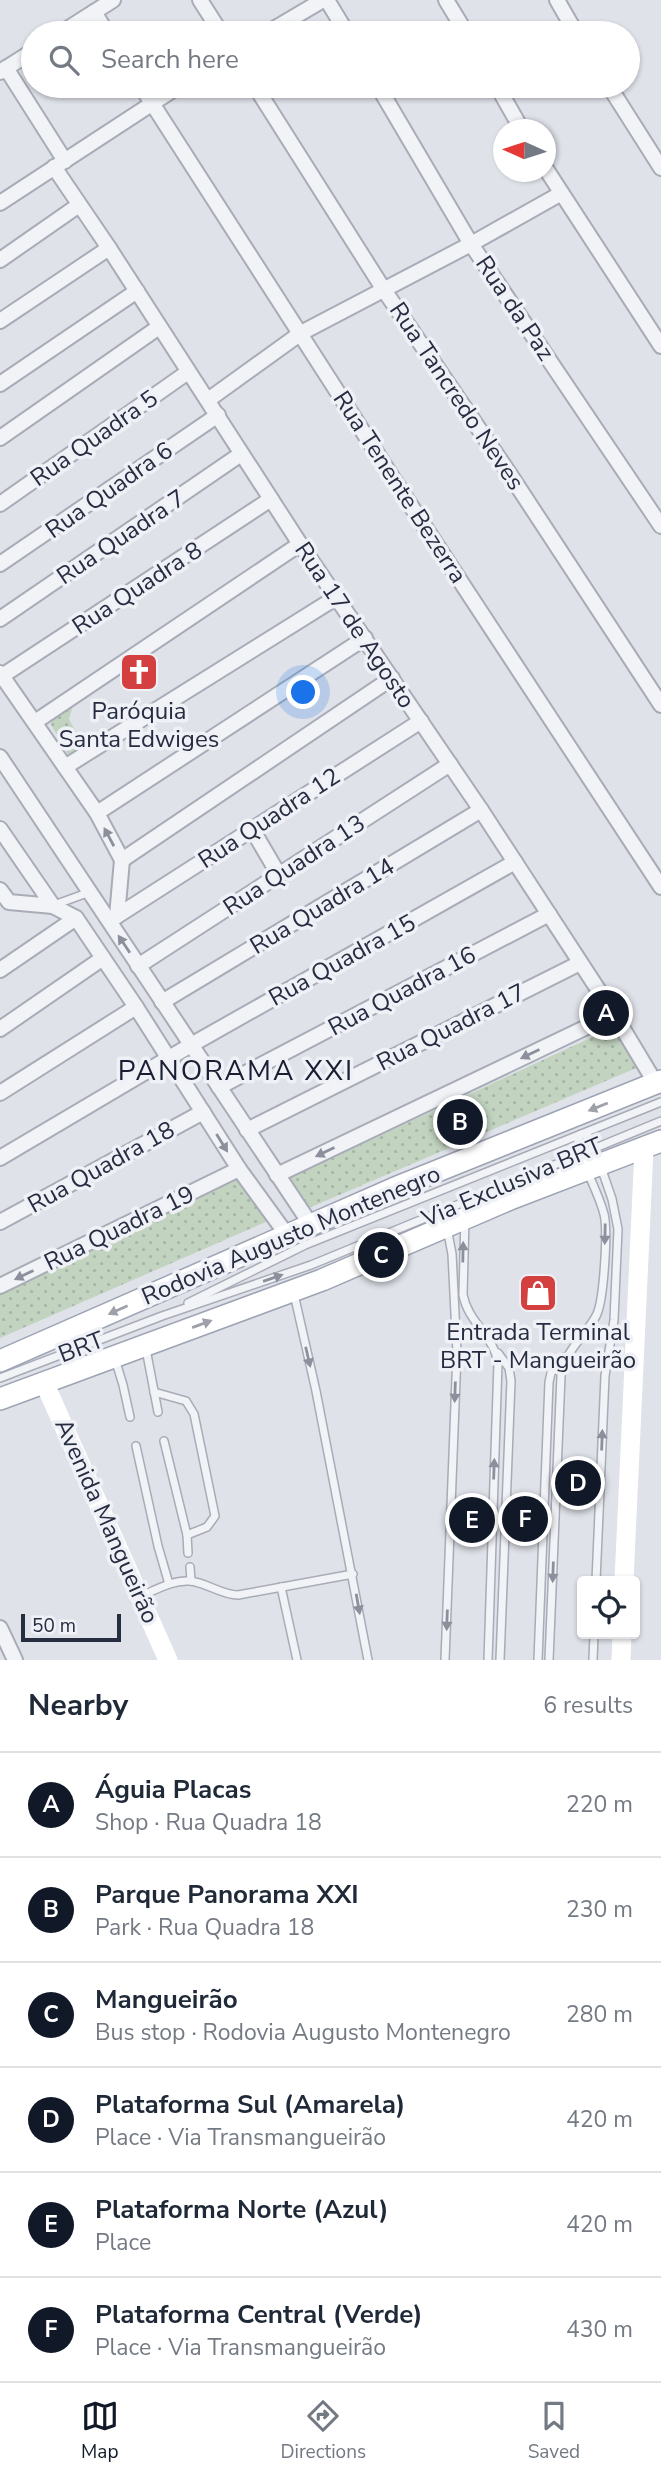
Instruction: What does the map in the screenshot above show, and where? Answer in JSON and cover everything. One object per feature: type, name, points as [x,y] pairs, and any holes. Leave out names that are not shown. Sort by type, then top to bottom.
[{"type":"main road","name":"Rodovia Augusto Montenegro","points":[[0,1361],[395,1188],[659,1089]]},
{"type":"main road","name":"Rodovia Augusto Montenegro","points":[[0,1399],[293,1290],[453,1214],[590,1158],[652,1145]]},
{"type":"street","points":[[80,21],[113,0]]},
{"type":"street","points":[[200,0],[213,21]]},
{"type":"street","points":[[288,21],[325,0],[339,21]]},
{"type":"street","points":[[446,0],[459,21]]},
{"type":"street","points":[[557,0],[569,21]]},
{"type":"street","points":[[94,12],[100,21]]},
{"type":"street","points":[[3,70],[21,59]]},
{"type":"street","name":"Rua 17 de Agosto","points":[[3,70],[60,164],[79,205],[110,248],[300,544],[481,810],[614,1014],[659,1089]]},
{"type":"street","name":"Rua Tenente Bezerra","points":[[150,98],[394,480],[661,887]]},
{"type":"street","points":[[0,203],[158,98]]},
{"type":"street","name":"Rua Tancredo Neves","points":[[263,98],[384,290],[509,472],[661,705]]},
{"type":"street","name":"Rua da Paz","points":[[385,98],[471,244],[661,526]]},
{"type":"street","points":[[503,98],[516,119]]},
{"type":"street","points":[[616,98],[661,168]]},
{"type":"street","points":[[553,182],[661,346]]},
{"type":"street","points":[[208,400],[301,333],[560,194]]},
{"type":"street","points":[[0,260],[79,205]]},
{"type":"street","points":[[0,321],[110,248]]},
{"type":"street","points":[[0,384],[137,291]]},
{"type":"street","points":[[0,438],[159,327]]},
{"type":"street","name":"Rua Quadra 5","points":[[0,504],[188,372]]},
{"type":"street","name":"Rua Quadra 6","points":[[0,564],[218,415]]},
{"type":"street","name":"Rua Quadra 7","points":[[0,619],[241,454]]},
{"type":"street","name":"Rua Quadra 8","points":[[1,675],[271,499]]},
{"type":"street","points":[[35,722],[300,544]]},
{"type":"street","points":[[65,767],[337,597]]},
{"type":"street","points":[[97,813],[365,638]]},
{"type":"street","points":[[1,675],[97,813],[121,860],[113,919]]},
{"type":"street","points":[[121,860],[392,678]]},
{"type":"street","name":"Rua Quadra 12","points":[[113,919],[421,721]]},
{"type":"street","points":[[0,757],[90,892],[113,919],[138,966],[311,1225]]},
{"type":"street","name":"Rua Quadra 13","points":[[138,966],[450,764]]},
{"type":"street","name":"Rua Quadra 14","points":[[162,1002],[481,810]]},
{"type":"street","points":[[0,829],[53,906]]},
{"type":"street","points":[[252,829],[279,875]]},
{"type":"street","name":"Rua Quadra 15","points":[[170,1058],[515,862]]},
{"type":"street","points":[[0,890],[5,905],[53,906],[76,918],[170,1058],[239,1169],[287,1235]]},
{"type":"street","name":"Rua Quadra 16","points":[[219,1087],[549,914]]},
{"type":"street","points":[[0,970],[76,918]]},
{"type":"street","points":[[0,1029],[103,958]]},
{"type":"street","name":"Rua Quadra 17","points":[[247,1130],[580,962]]},
{"type":"street","points":[[0,1093],[136,1007]]},
{"type":"street","points":[[277,1175],[614,1014]]},
{"type":"street","points":[[0,1158],[170,1058]]},
{"type":"street","name":"Rua Quadra 18","points":[[0,1222],[203,1112]]},
{"type":"street","points":[[624,1576],[652,1145]]},
{"type":"street","name":"Rua Quadra 19","points":[[0,1286],[239,1169]]},
{"type":"street","name":"Avenida Mangueirão","points":[[44,1382],[168,1660]]},
{"type":"street","points":[[2,1637],[15,1660]]},
{"type":"street","points":[[621,1660],[622,1639]]},
{"type":"lane","points":[[53,906],[90,892]]},
{"type":"lane","name":"Via Exclusiva BRT","points":[[162,1316],[305,1245],[581,1134],[659,1089]]},
{"type":"lane","name":"Via Exclusiva BRT","points":[[590,1158],[661,1121]]},
{"type":"lane","points":[[549,1660],[563,1362],[595,1318],[602,1300],[604,1216],[590,1158],[587,1135],[581,1134],[578,1139],[590,1158],[612,1199],[618,1228],[615,1307],[605,1376],[596,1576]]},
{"type":"lane","points":[[453,1214],[463,1259],[465,1306],[509,1368],[511,1381],[500,1660]]},
{"type":"lane","points":[[445,1660],[457,1353],[452,1254],[453,1214]]},
{"type":"lane","name":"Via Exclusiva BRT","points":[[162,1316],[453,1214]]},
{"type":"lane","points":[[293,1290],[353,1574],[368,1660]]},
{"type":"lane","name":"BRT","points":[[0,1378],[162,1316]]},
{"type":"lane","points":[[145,1345],[158,1412]]},
{"type":"lane","points":[[488,1660],[498,1363],[495,1350]]},
{"type":"lane","points":[[538,1660],[549,1382],[558,1363],[568,1354]]},
{"type":"lane","points":[[113,1356],[130,1417]]},
{"type":"lane","points":[[154,1392],[186,1401],[194,1414],[215,1516],[207,1527],[187,1535]]},
{"type":"lane","points":[[164,1440],[187,1535],[188,1553]]},
{"type":"lane","points":[[136,1446],[169,1584]]},
{"type":"lane","points":[[190,1567],[191,1581]]},
{"type":"lane","points":[[141,1597],[169,1584],[191,1581],[228,1595],[238,1595],[353,1574]]},
{"type":"lane","points":[[281,1587],[297,1660]]},
{"type":"lane","points":[[593,1660],[594,1639]]},
{"type":"green space","points":[[75,699],[69,719],[80,736],[89,740],[110,740],[73,762],[51,725],[53,715]]},
{"type":"green space","points":[[616,1026],[641,1066],[311,1207],[305,1205],[289,1178]]},
{"type":"green space","points":[[235,1175],[268,1221],[0,1338],[0,1291]]},
{"type":"place","name":"Paróquia Santa Edwiges","points":[[139,672]]},
{"type":"place","name":"Águia Placas","points":[[606,1013]]},
{"type":"place","name":"Parque Panorama XXI","points":[[460,1122]]},
{"type":"place","name":"Mangueirão","points":[[381,1255]]},
{"type":"place","name":"Entrada Terminal BRT - Mangueirão","points":[[538,1293]]},
{"type":"place","name":"Plataforma Sul (Amarela)","points":[[578,1483]]},
{"type":"place","name":"Plataforma Central (Verde)","points":[[525,1519]]},
{"type":"place","name":"Plataforma Norte (Azul)","points":[[472,1520]]},
{"type":"district","name":"PANORAMA XXI","points":[[236,1070]]}]
